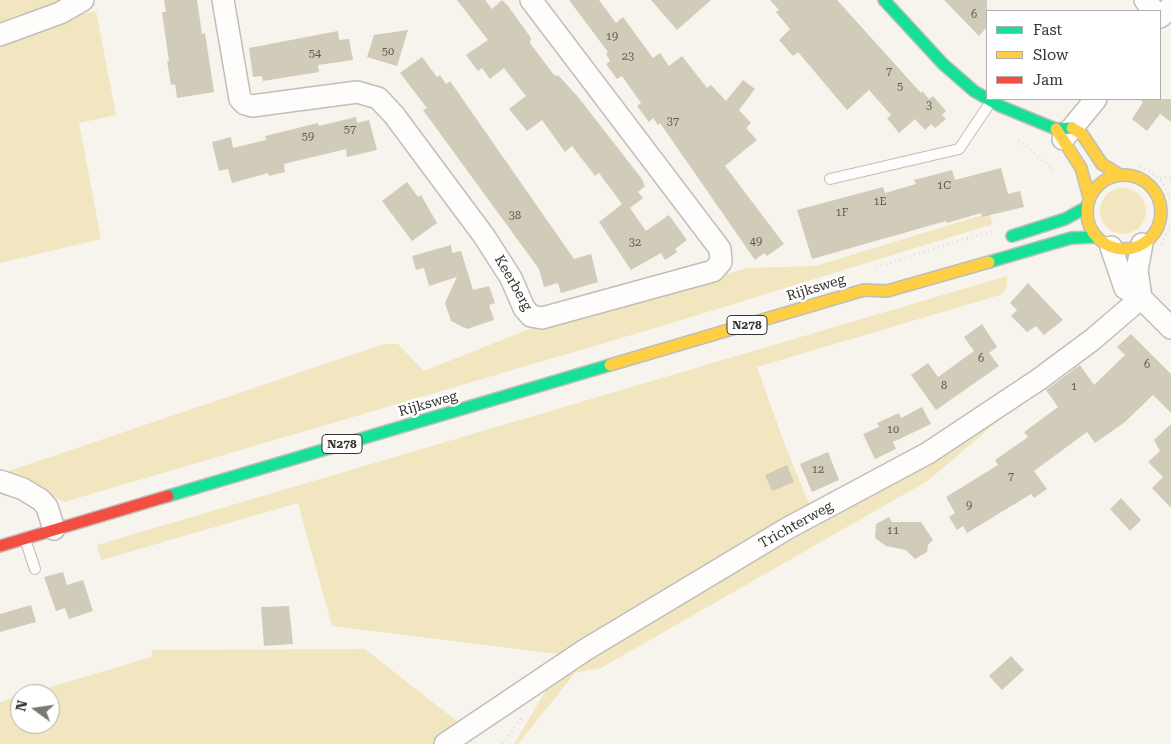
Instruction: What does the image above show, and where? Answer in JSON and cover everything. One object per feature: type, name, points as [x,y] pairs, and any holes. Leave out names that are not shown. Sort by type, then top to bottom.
[{"type":"main road","points":[[884,0],[943,64],[986,98]]},
{"type":"main road","points":[[988,100],[1064,132],[1082,134],[1102,164],[1120,175]]},
{"type":"main road","points":[[1064,132],[1081,168],[1088,202],[1088,223],[1103,242]]},
{"type":"main road","points":[[1001,234],[1065,219],[1088,202],[1102,182],[1120,175],[1135,176],[1152,187],[1170,188]]},
{"type":"main road","points":[[1142,244],[1154,233],[1160,218],[1159,202],[1152,187]]},
{"type":"main road","points":[[1160,218],[1171,213]]},
{"type":"main road","name":"Rijksweg","points":[[0,546],[864,290],[887,291],[1072,238],[1103,242]]},
{"type":"main road","name":"N278","points":[[1103,242],[1126,249],[1142,244]]},
{"type":"main road","name":"Rijksweg","points":[[864,290],[876,280]]},
{"type":"street","points":[[0,35],[60,13],[83,0]]},
{"type":"street","name":"Keerberg","points":[[223,0],[240,99],[245,104],[252,106],[357,92],[378,98],[394,115],[484,236],[511,278],[524,308],[531,316],[542,318],[713,271],[721,262],[720,249],[531,0]]},
{"type":"street","points":[[1145,0],[1153,10]]},
{"type":"street","points":[[1161,16],[1171,7]]},
{"type":"street","points":[[1064,132],[1095,100]]},
{"type":"street","points":[[1103,242],[1118,261],[1124,286],[1141,298],[1171,328]]},
{"type":"street","points":[[1141,298],[1137,270],[1142,244]]},
{"type":"street","name":"Trichterweg","points":[[445,744],[585,650],[636,619],[788,528],[928,453],[1038,380],[1092,340],[1141,298]]},
{"type":"street","points":[[0,481],[23,489],[41,500],[47,507],[54,530]]},
{"type":"lane","points":[[830,179],[959,149],[991,102]]},
{"type":"lane","points":[[25,538],[35,569]]},
{"type":"path","points":[[1014,136],[1058,174]]},
{"type":"path","points":[[1170,188],[1160,178],[1170,188]]},
{"type":"path","points":[[873,268],[1001,234]]},
{"type":"shaded area","points":[[0,0],[83,0],[69,17],[96,11],[116,115],[79,123],[101,239],[0,263]]},
{"type":"shaded area","points":[[1123,188],[1136,192],[1142,198],[1146,211],[1142,224],[1136,230],[1123,234],[1110,230],[1104,224],[1100,211],[1104,198],[1110,192]]},
{"type":"shaded area","points":[[989,213],[993,224],[662,326],[64,502],[39,488],[0,474],[384,344],[398,344],[424,371],[542,324],[748,268],[815,266]]},
{"type":"shaded area","points":[[1007,276],[1007,285],[1003,294],[757,367],[786,448],[811,508],[567,655],[332,626],[298,503],[101,560],[97,545]]},
{"type":"shaded area","points":[[1013,408],[929,480],[601,668],[575,673],[518,744],[514,744],[552,680],[701,590],[923,467]]},
{"type":"shaded area","points":[[365,649],[463,726],[435,744],[0,744],[0,702],[10,699],[10,734],[60,734],[60,684],[151,657],[153,650]]},
{"type":"building","points":[[164,0],[197,0],[202,34],[205,33],[214,92],[177,98],[175,84],[171,85],[167,61],[169,61],[162,12],[166,12]]},
{"type":"building","points":[[457,0],[485,0],[492,9],[502,0],[508,6],[531,38],[530,43],[554,75],[559,76],[578,97],[642,179],[645,186],[638,192],[643,198],[630,208],[646,231],[669,215],[687,240],[675,249],[677,252],[665,260],[661,253],[631,270],[599,222],[622,204],[599,173],[595,176],[572,146],[565,152],[542,120],[527,131],[509,109],[526,96],[504,68],[490,79],[482,68],[478,71],[466,55],[488,40]]},
{"type":"building","points":[[569,0],[599,0],[616,23],[623,17],[653,58],[660,53],[669,66],[682,56],[707,88],[711,85],[726,101],[743,80],[755,89],[739,110],[751,123],[746,128],[757,140],[725,166],[784,244],[767,256],[764,253],[755,260],[660,123],[658,125],[653,118],[649,122],[637,106],[641,103],[622,76],[617,79],[606,64],[610,61],[606,54],[608,52]]},
{"type":"building","points":[[651,0],[711,0],[677,30]]},
{"type":"building","points":[[770,0],[837,0],[921,93],[922,91],[929,99],[933,96],[946,111],[942,115],[946,119],[935,128],[931,124],[925,130],[915,119],[899,133],[887,118],[891,115],[869,90],[847,110],[798,52],[793,56],[779,40],[790,29],[776,12],[779,10]]},
{"type":"building","points":[[944,0],[987,0],[986,28],[979,36]]},
{"type":"building","points":[[408,30],[397,66],[367,57],[374,35]]},
{"type":"building","points":[[338,31],[339,40],[349,39],[353,60],[318,65],[319,72],[263,81],[262,76],[253,77],[249,48]]},
{"type":"building","points":[[422,57],[437,77],[440,75],[446,84],[450,81],[574,259],[591,254],[598,282],[561,293],[558,283],[544,287],[539,269],[423,110],[427,108],[400,73]]},
{"type":"building","points":[[1171,99],[1171,122],[1160,114],[1147,131],[1132,119],[1143,102],[1140,100]]},
{"type":"building","points":[[356,117],[357,123],[369,120],[377,150],[347,157],[346,149],[284,164],[285,172],[269,176],[268,173],[232,183],[228,169],[219,171],[212,142],[231,137],[233,148],[266,140],[265,136],[318,123],[319,126]]},
{"type":"building","points":[[1001,168],[1008,194],[1020,191],[1024,207],[982,217],[981,213],[947,223],[946,221],[812,259],[797,210],[883,187],[885,193],[916,184],[914,180],[952,170],[955,180]]},
{"type":"building","points":[[407,182],[418,197],[421,195],[437,223],[412,241],[382,201]]},
{"type":"building","points":[[451,245],[452,253],[461,251],[473,290],[489,286],[495,303],[489,305],[494,320],[467,329],[451,321],[445,303],[457,277],[429,286],[424,268],[416,270],[412,256]]},
{"type":"building","points":[[1028,283],[1063,320],[1044,335],[1036,326],[1027,332],[1011,316],[1017,310],[1010,303]]},
{"type":"building","points":[[982,324],[997,347],[989,353],[999,366],[936,410],[911,375],[928,363],[938,377],[974,351],[964,337]]},
{"type":"building","points":[[1131,334],[1171,374],[1171,413],[1153,395],[1125,422],[1095,443],[1087,432],[1034,471],[1047,489],[1034,498],[1031,494],[967,533],[963,526],[957,530],[949,517],[955,513],[946,497],[998,465],[995,460],[1028,437],[1024,432],[1058,407],[1046,390],[1080,365],[1094,385],[1125,355],[1117,347]]},
{"type":"building","points":[[922,407],[931,424],[893,442],[896,449],[875,459],[863,434],[879,427],[877,423],[899,413],[901,418]]},
{"type":"building","points":[[1171,424],[1171,508],[1152,488],[1163,477],[1148,462],[1160,451],[1154,440]]},
{"type":"building","points":[[828,452],[839,480],[812,492],[800,464]]},
{"type":"building","points":[[787,465],[794,482],[772,491],[765,475]]},
{"type":"building","points":[[1121,498],[1141,520],[1130,531],[1110,509]]},
{"type":"building","points":[[889,517],[892,522],[921,522],[933,540],[928,545],[927,552],[915,559],[906,550],[886,546],[875,538],[876,524]]},
{"type":"building","points":[[63,572],[67,585],[83,580],[93,611],[69,619],[65,608],[56,611],[44,577]]},
{"type":"building","points":[[31,605],[36,622],[0,632],[0,614]]},
{"type":"building","points":[[289,606],[293,644],[264,646],[261,607]]},
{"type":"building","points":[[1011,656],[1024,670],[1002,690],[989,676]]},
{"type":"traffic: fast","points":[[884,0],[943,64],[974,91],[986,98]]},
{"type":"traffic: fast","points":[[990,100],[1056,129],[1072,128]]},
{"type":"traffic: fast","points":[[1012,236],[1065,219],[1087,207]]},
{"type":"traffic: fast","points":[[989,262],[1071,238],[1096,237]]},
{"type":"traffic: fast","points":[[168,496],[610,365]]},
{"type":"traffic: slow","points":[[1072,128],[1082,134],[1102,164],[1120,175]]},
{"type":"traffic: slow","points":[[1056,129],[1081,168],[1089,197]]},
{"type":"traffic: slow","points":[[1124,175],[1145,181],[1155,191],[1161,212],[1155,233],[1145,243],[1124,249],[1103,243],[1093,233],[1087,212],[1093,191],[1103,181],[1124,175]]},
{"type":"traffic: slow","points":[[610,365],[864,290],[887,291],[989,262]]},
{"type":"traffic: jam","points":[[0,546],[168,496]]}]
